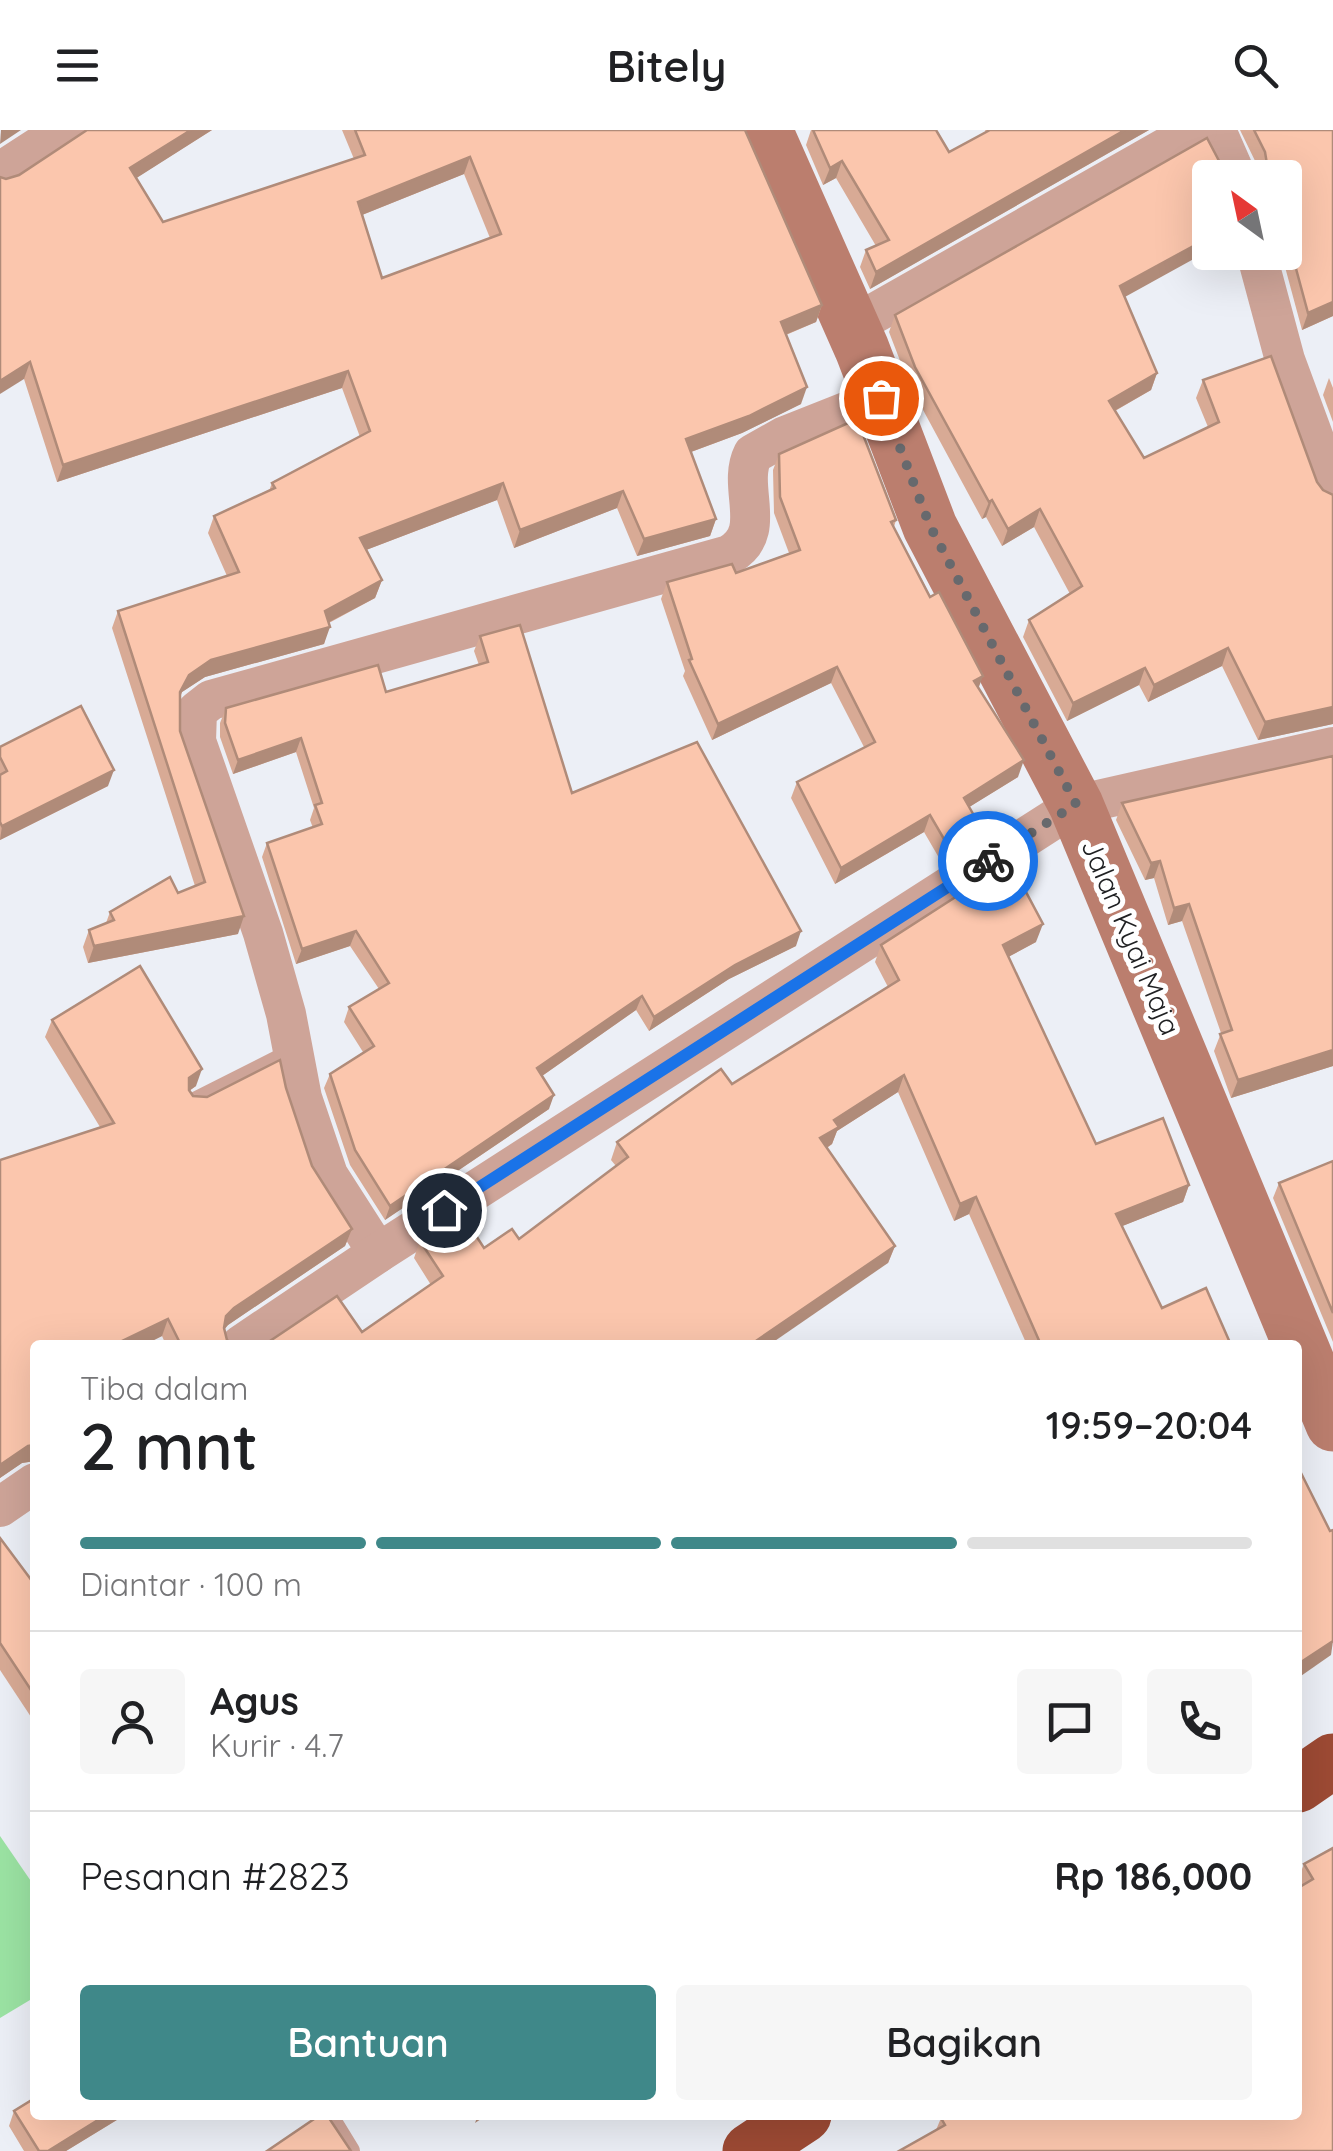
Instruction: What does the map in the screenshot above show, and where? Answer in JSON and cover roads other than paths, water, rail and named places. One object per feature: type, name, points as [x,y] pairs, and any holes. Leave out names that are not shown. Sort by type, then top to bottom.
[{"type":"highway","points":[[1302,1782],[1333,1761]]},
{"type":"street","points":[[0,172],[65,130]]},
{"type":"street","name":"Jalan Kyai Maja","points":[[766,130],[852,326],[930,526],[1076,804],[1298,1340]]},
{"type":"street","points":[[852,326],[1197,130]]},
{"type":"street","points":[[1216,130],[1229,160]]},
{"type":"street","points":[[1261,270],[1285,360],[1333,490]]},
{"type":"street","points":[[378,1252],[328,1175],[302,1098],[263,933],[196,740],[197,712],[211,700],[729,554],[745,542],[750,532],[746,478],[753,454],[785,436],[881,398]]},
{"type":"street","points":[[247,1340],[1076,804],[1333,747]]},
{"type":"street","name":"Jalan Kyai Maja","points":[[1302,1349],[1333,1424]]},
{"type":"street","points":[[0,1507],[30,1486]]},
{"type":"lane","points":[[195,1102],[294,1052]]},
{"type":"lane","points":[[331,2120],[350,2151]]}]
